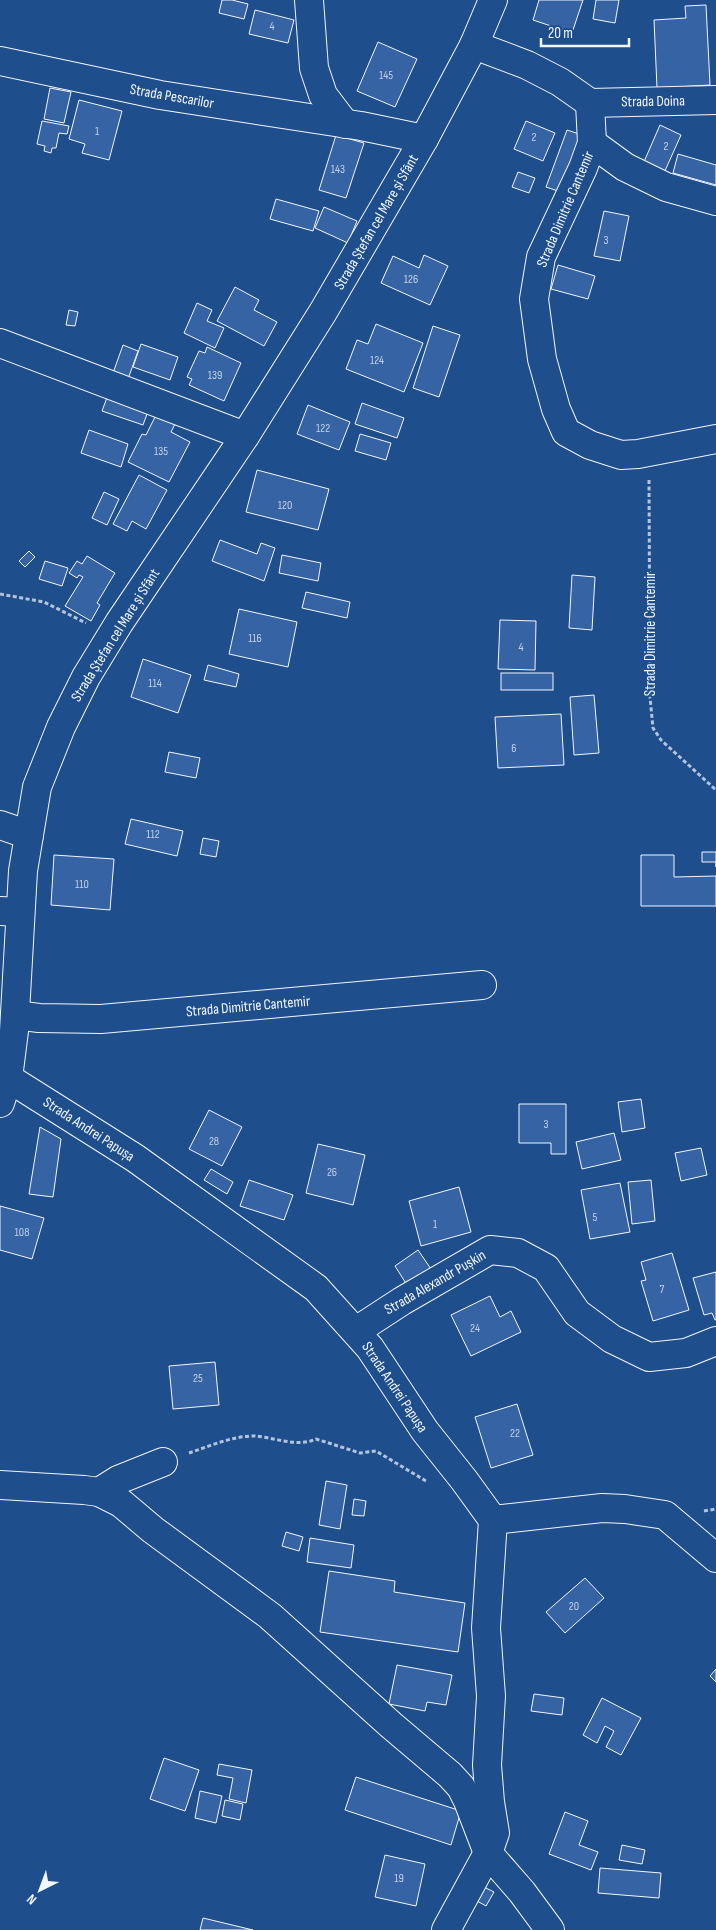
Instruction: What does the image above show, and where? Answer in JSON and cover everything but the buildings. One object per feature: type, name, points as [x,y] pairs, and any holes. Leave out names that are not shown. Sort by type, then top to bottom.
[{"type":"street","points":[[309,0],[314,68],[323,95],[345,124]]},
{"type":"street","name":"Strada Ștefan cel Mare și Sfânt","points":[[4,1090],[10,1024],[10,911],[23,871],[37,787],[61,727],[86,677],[110,638],[245,436],[323,312],[424,139],[474,45],[493,0]]},
{"type":"street","points":[[474,45],[527,65],[560,82],[590,103]]},
{"type":"street","name":"Strada Pescarilor","points":[[0,61],[160,95],[345,124],[424,139]]},
{"type":"street","name":"Strada Doina","points":[[590,103],[716,100]]},
{"type":"street","name":"Strada Dimitrie Cantemir","points":[[590,103],[592,144],[583,168],[541,257],[534,299],[542,359],[556,409],[566,432],[590,445],[621,455],[638,454],[716,439]]},
{"type":"street","name":"Strada Dimitrie Cantemir","points":[[592,144],[626,167],[666,187],[716,201]]},
{"type":"street","points":[[0,343],[245,436]]},
{"type":"street","points":[[0,825],[29,835]]},
{"type":"street","name":"Strada Dimitrie Cantemir","points":[[10,1024],[39,1018],[101,1019],[482,985]]},
{"type":"street","name":"Strada Andrei Papușa","points":[[4,1090],[135,1158],[316,1288],[370,1348],[425,1431],[493,1520]]},
{"type":"street","name":"Strada Alexandr Pușkin","points":[[356,1331],[402,1301],[490,1250],[518,1253],[546,1268],[577,1313],[612,1338],[649,1357],[686,1353],[716,1341]]},
{"type":"street","points":[[99,1492],[118,1480],[162,1462]]},
{"type":"street","points":[[0,1485],[99,1492],[121,1502],[153,1530],[270,1616],[391,1725],[450,1775],[461,1787],[488,1853],[522,1892],[550,1930]]},
{"type":"street","points":[[446,1930],[488,1853],[495,1833],[490,1802],[488,1765],[490,1696],[486,1628],[493,1520],[602,1508],[625,1508],[664,1515],[716,1558]]},
{"type":"path","name":"Strada Dimitrie Cantemir","points":[[638,454],[651,483],[650,698],[654,728],[661,740],[716,790]]},
{"type":"path","points":[[0,594],[44,602],[110,638]]},
{"type":"path","points":[[162,1462],[233,1439],[254,1436],[307,1444],[316,1439],[360,1453],[376,1451],[432,1484]]}]
